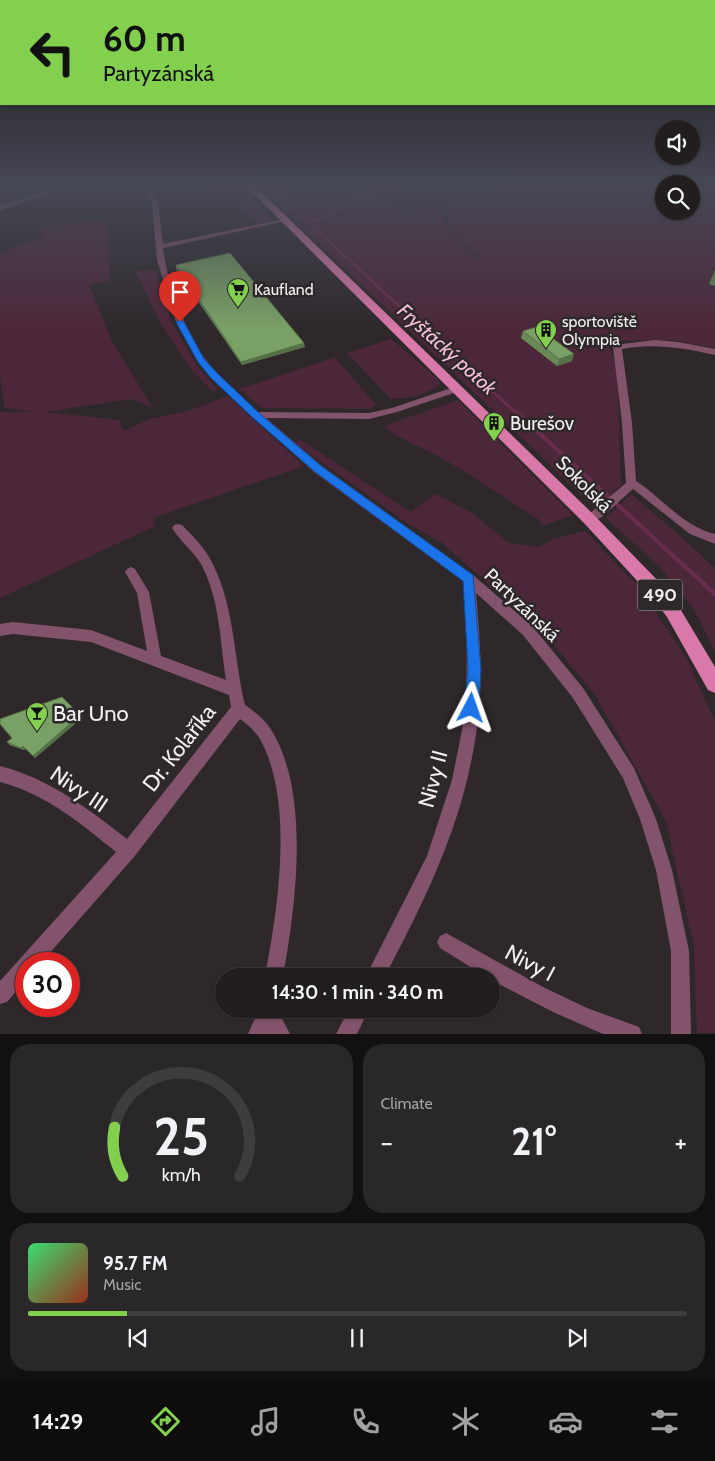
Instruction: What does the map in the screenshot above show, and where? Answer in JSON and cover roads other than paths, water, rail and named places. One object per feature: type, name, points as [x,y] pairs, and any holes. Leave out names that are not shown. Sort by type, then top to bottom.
[{"type":"main road","name":"Sokolská","points":[[297,234],[456,389],[595,516],[673,612],[715,684]]},
{"type":"street","name":"Partyzánská","points":[[159,234],[164,273],[180,322],[196,353],[215,376],[256,415],[318,468],[469,579],[528,631],[578,692],[629,773],[648,819],[664,870],[680,951],[681,1034]]},
{"type":"street","points":[[160,247],[220,234]]},
{"type":"street","points":[[595,516],[628,487],[627,423],[617,346],[644,342],[666,342],[715,352]]},
{"type":"street","points":[[256,415],[303,417],[369,416],[394,410],[456,389]]},
{"type":"street","points":[[628,487],[645,491],[697,534],[715,539]]},
{"type":"street","name":"Dr. Kolaříka","points":[[39,952],[128,851],[239,709],[234,690],[226,624],[215,585],[208,567],[199,552],[178,528]]},
{"type":"street","points":[[131,572],[142,592],[155,661]]},
{"type":"street","name":"Nivy II","points":[[379,968],[422,885],[436,852],[458,786],[470,728],[474,669],[469,579]]},
{"type":"street","points":[[0,630],[13,628],[91,636],[234,690]]},
{"type":"street","points":[[239,709],[259,725],[267,736],[278,766],[287,804],[289,829],[280,945],[276,968]]},
{"type":"street","name":"Nivy III","points":[[0,774],[14,777],[53,794],[128,851]]},
{"type":"street","name":"Nivy I","points":[[446,942],[506,979],[593,1028],[632,1034]]},
{"type":"street","name":"Dr. Kolaříka","points":[[0,995],[15,978]]},
{"type":"street","points":[[258,1034],[264,1018]]},
{"type":"street","points":[[271,1018],[275,1028],[280,1034]]},
{"type":"street","points":[[346,1034],[354,1018]]},
{"type":"waterway","name":"Fryštácký potok","points":[[321,234],[378,286]]},
{"type":"waterway","name":"Fryštácký potok","points":[[376,285],[516,413]]},
{"type":"waterway","name":"Fryštácký potok","points":[[515,411],[692,573]]},
{"type":"waterway","name":"Fryštácký potok","points":[[691,572],[715,594]]},
{"type":"place","name":"Kaufland","points":[[238,308]]},
{"type":"place","name":"sportoviště Olympia","points":[[546,349]]},
{"type":"place","name":"Burešov","points":[[494,442]]},
{"type":"place","name":"Bar Uno","points":[[37,732]]}]
